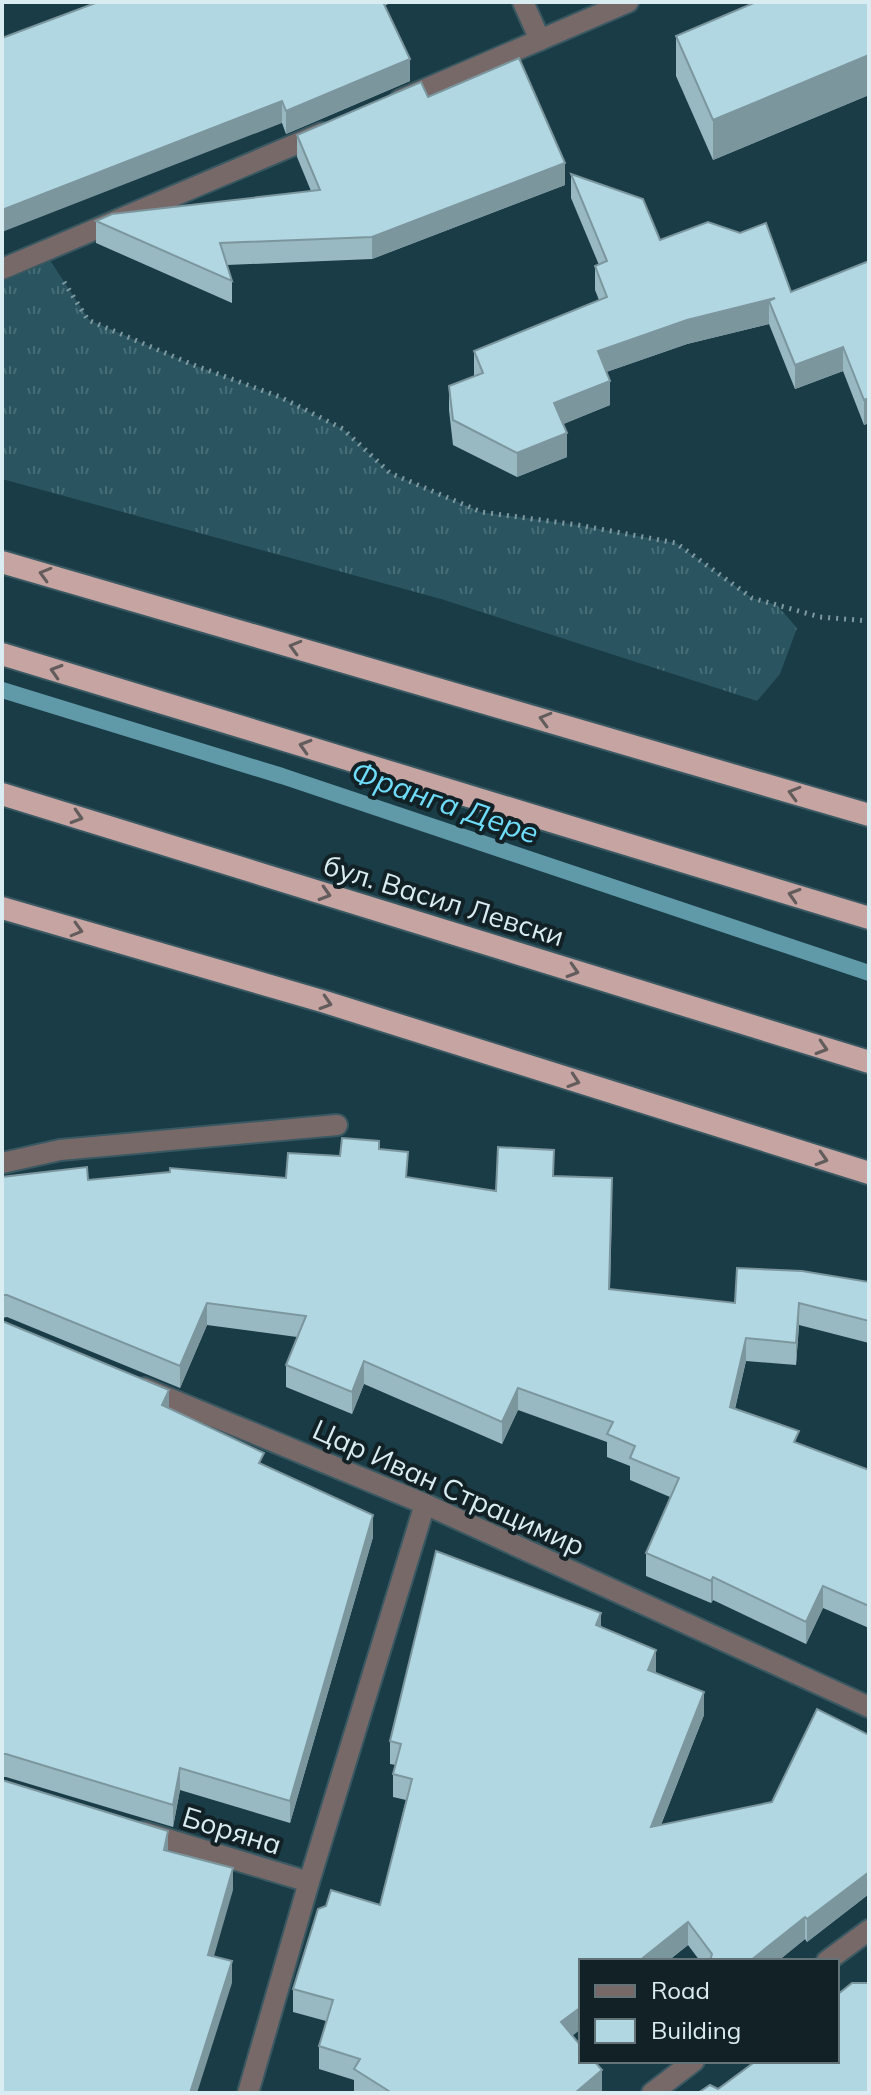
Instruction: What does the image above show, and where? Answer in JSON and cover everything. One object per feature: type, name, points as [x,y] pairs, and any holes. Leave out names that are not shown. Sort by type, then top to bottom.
[{"type":"highway","points":[[2,562],[869,815]]},
{"type":"highway","points":[[2,654],[869,918]]},
{"type":"highway","name":"бул. Васил Левски","points":[[2,794],[869,1062]]},
{"type":"highway","points":[[2,908],[322,1001],[869,1173]]},
{"type":"street","points":[[523,2],[540,40]]},
{"type":"street","points":[[380,108],[628,2]]},
{"type":"street","points":[[2,269],[336,127]]},
{"type":"street","points":[[2,1163],[60,1150],[337,1125]]},
{"type":"street","name":"Цар Иван Страцимир","points":[[119,1377],[425,1504],[869,1707]]},
{"type":"street","points":[[248,2093],[425,1504]]},
{"type":"street","name":"Боряна","points":[[119,1824],[309,1882]]},
{"type":"street","points":[[830,1959],[869,1930]]},
{"type":"street","points":[[652,2093],[691,2063]]},
{"type":"path","points":[[44,251],[88,320],[191,364],[280,397],[343,429],[390,473],[481,512],[676,543],[752,598],[820,617],[869,621]]},
{"type":"green space","points":[[44,251],[89,320],[191,364],[280,397],[343,429],[390,473],[481,512],[676,543],[752,598],[777,605],[797,628],[780,674],[757,701],[441,599],[2,479],[2,269]]},
{"type":"building","points":[[98,2],[383,2],[410,59],[286,111],[282,101],[2,210],[2,38]]},
{"type":"building","points":[[756,2],[869,2],[869,55],[713,120],[676,36]]},
{"type":"building","points":[[519,58],[565,163],[372,237],[220,243],[232,281],[96,221],[112,214],[320,190],[297,135],[421,82],[428,97]]},
{"type":"building","points":[[571,174],[643,199],[660,240],[708,222],[740,233],[766,223],[791,292],[869,261],[869,398],[864,400],[843,347],[795,365],[769,301],[775,298],[687,320],[598,351],[610,381],[554,403],[567,433],[517,453],[453,420],[449,386],[483,373],[474,351],[607,297],[595,266],[607,261]]},
{"type":"building","points":[[342,1138],[379,1141],[379,1149],[408,1152],[406,1177],[496,1191],[498,1147],[554,1150],[553,1176],[612,1178],[609,1289],[735,1303],[737,1268],[802,1271],[869,1282],[869,1321],[799,1303],[796,1343],[746,1338],[730,1407],[799,1431],[794,1442],[869,1470],[869,1606],[823,1586],[806,1622],[713,1577],[711,1581],[646,1553],[679,1478],[630,1458],[635,1446],[607,1434],[613,1422],[518,1388],[502,1422],[364,1361],[352,1392],[286,1365],[306,1316],[207,1303],[180,1366],[2,1295],[2,1177],[87,1167],[88,1180],[170,1172],[170,1168],[286,1178],[288,1153],[340,1156]]},
{"type":"building","points":[[2,1321],[169,1390],[162,1405],[264,1453],[259,1463],[373,1515],[290,1801],[180,1768],[173,1805],[2,1754]]},
{"type":"building","points":[[436,1551],[601,1613],[596,1625],[656,1650],[648,1670],[704,1692],[651,1827],[772,1802],[817,1709],[869,1735],[869,1872],[752,1959],[711,1959],[712,1954],[688,1922],[642,1959],[579,1959],[579,2008],[561,2022],[579,2044],[579,2063],[596,2063],[602,2070],[575,2093],[392,2093],[354,2069],[360,2059],[319,2046],[333,2000],[293,1989],[318,1909],[326,1906],[331,1890],[380,1905],[412,1779],[393,1774],[401,1744],[390,1741]]},
{"type":"building","points":[[2,1780],[168,1831],[164,1850],[233,1868],[208,1955],[232,1961],[190,2093],[2,2093]]},
{"type":"building","points":[[852,1983],[869,1983],[869,2093],[698,2093],[710,2085],[718,2089],[753,2063],[839,2063],[839,1993]]},
{"type":"waterway","name":"Франга Дере","points":[[2,690],[282,776],[869,973]]}]
